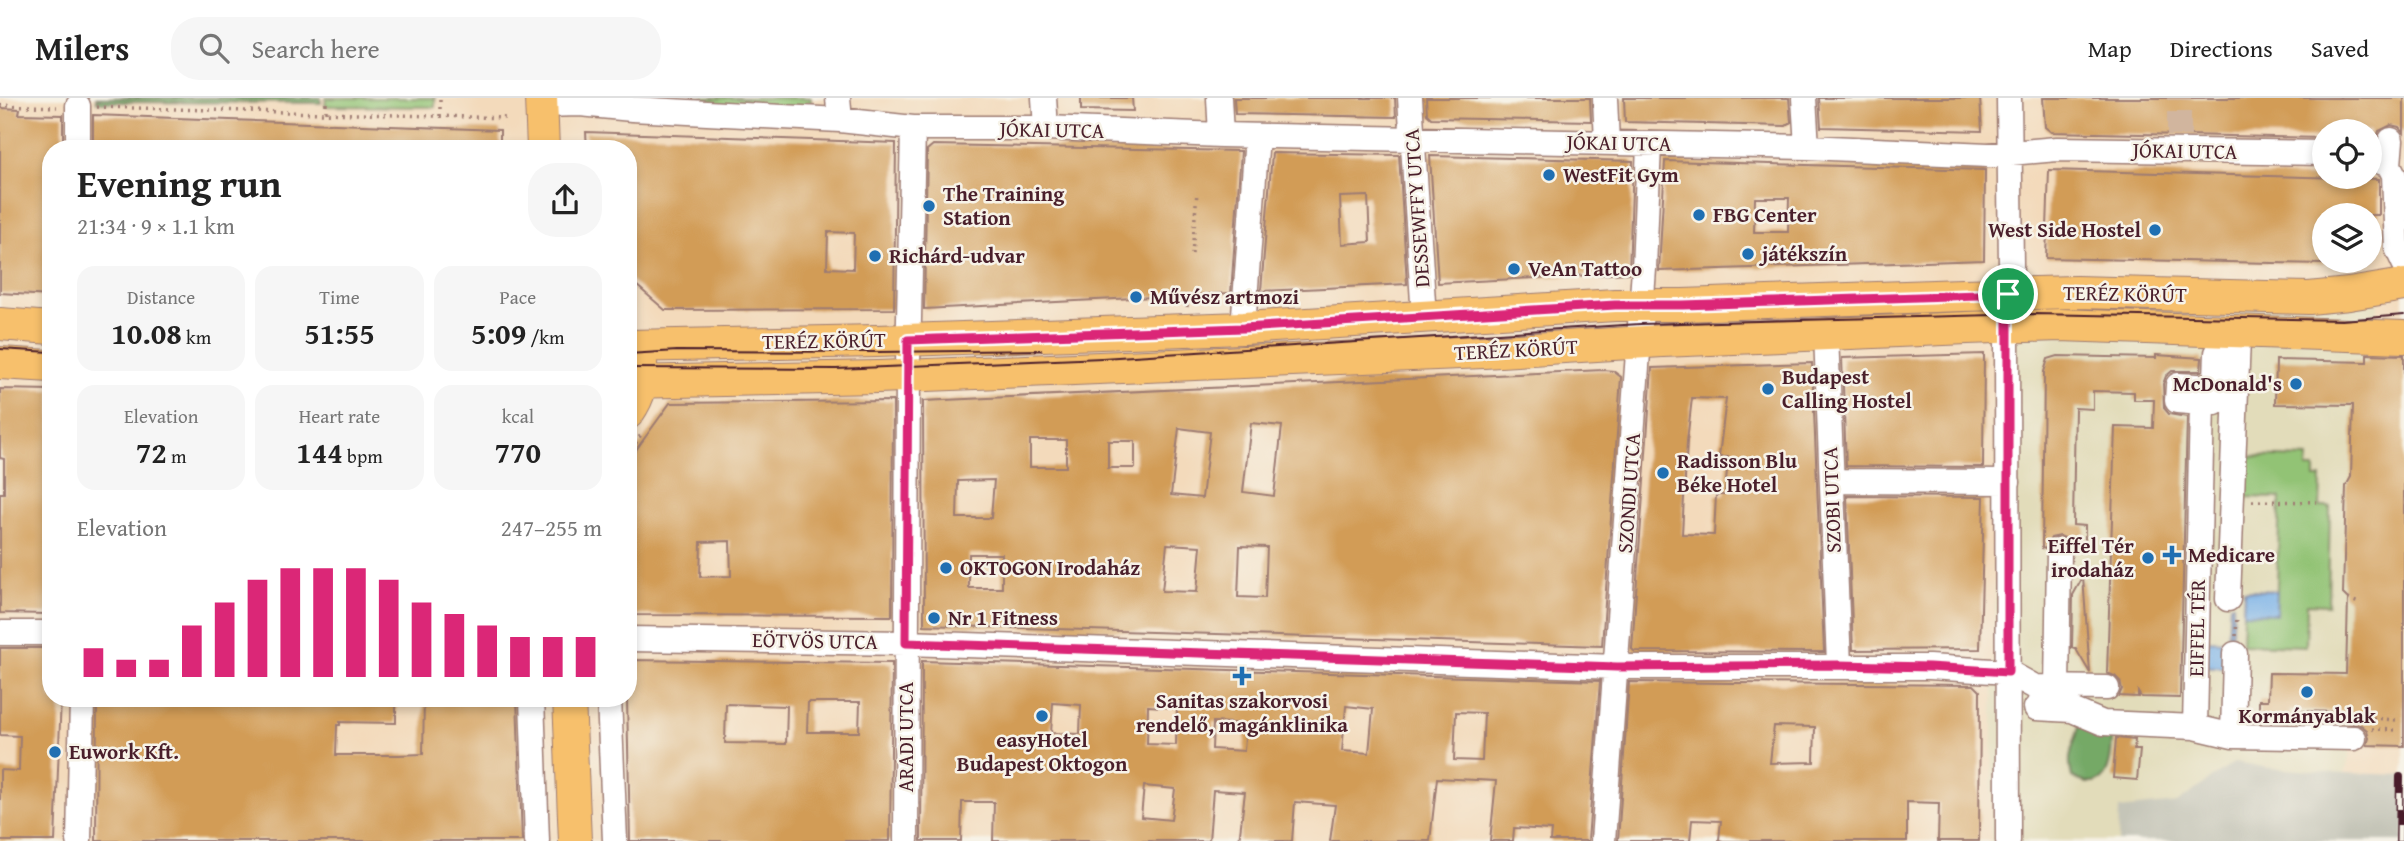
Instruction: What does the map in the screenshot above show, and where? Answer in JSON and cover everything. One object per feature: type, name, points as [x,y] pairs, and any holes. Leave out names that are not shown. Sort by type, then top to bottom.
[{"type":"main road","points":[[541,102],[543,140]]},
{"type":"main road","name":"TERÉZ KÖRÚT","points":[[637,340],[908,340],[1243,328],[1615,305],[2076,292],[2309,298],[2404,285]]},
{"type":"main road","points":[[0,324],[42,327]]},
{"type":"main road","name":"TERÉZ KÖRÚT","points":[[637,382],[908,376],[2060,325],[2238,342],[2404,337]]},
{"type":"main road","points":[[0,363],[42,365]]},
{"type":"main road","points":[[569,707],[575,841]]},
{"type":"street","points":[[1044,98],[1046,128]]},
{"type":"street","points":[[1219,98],[1221,135]]},
{"type":"street","name":"DESSEWFFY UTCA","points":[[1410,98],[1424,318]]},
{"type":"street","points":[[1605,98],[1607,143]]},
{"type":"street","points":[[1804,98],[1807,147]]},
{"type":"street","points":[[2008,841],[2007,327],[2011,243],[2009,98]]},
{"type":"street","name":"JÓKAI UTCA","points":[[541,102],[632,109],[839,109],[913,128],[1046,128],[1257,136],[1807,147],[2009,154],[2178,143],[2312,152]]},
{"type":"street","points":[[78,106],[78,140]]},
{"type":"street","name":"ARADI UTCA","points":[[906,841],[908,340],[913,128]]},
{"type":"street","points":[[1243,328],[1257,136]]},
{"type":"street","name":"SZONDI UTCA","points":[[1603,841],[1639,343],[1649,145]]},
{"type":"street","points":[[2383,154],[2394,175],[2397,248],[2404,263]]},
{"type":"street","name":"SZOBI UTCA","points":[[1826,334],[1839,665]]},
{"type":"street","name":"EIFFEL TÉR","points":[[2195,727],[2209,395],[2217,354],[2238,342]]},
{"type":"street","name":"EIFFEL TÉR","points":[[2228,599],[2238,342]]},
{"type":"street","points":[[2175,393],[2177,401],[2209,395]]},
{"type":"street","points":[[1832,481],[2008,482]]},
{"type":"street","points":[[2057,688],[2059,551]]},
{"type":"street","points":[[0,633],[42,633]]},
{"type":"street","name":"EÖTVÖS UTCA","points":[[637,639],[906,643],[1617,667],[1839,665],[2008,672]]},
{"type":"street","points":[[2234,736],[2235,654]]},
{"type":"street","points":[[2008,672],[2035,687],[2107,688]]},
{"type":"street","points":[[79,841],[82,707]]},
{"type":"street","points":[[532,707],[537,841]]},
{"type":"street","points":[[609,707],[615,841]]},
{"type":"street","points":[[2036,708],[2072,710],[2103,723],[2195,727],[2234,736],[2363,734]]},
{"type":"path","points":[[326,98],[326,112]]},
{"type":"path","points":[[440,98],[440,116]]},
{"type":"path","points":[[0,105],[508,118]]},
{"type":"path","points":[[1192,254],[1197,192]]},
{"type":"path","points":[[2232,500],[2320,502]]},
{"type":"path","points":[[2228,599],[2238,599],[2235,654]]},
{"type":"path","points":[[2348,599],[2359,603]]},
{"type":"path","points":[[2373,718],[2396,720]]},
{"type":"path","points":[[2363,734],[2396,730]]},
{"type":"shaded area","points":[[2000,281],[2380,285],[2371,372],[2349,758],[2345,773],[2270,768],[2235,762],[2177,803],[2120,809],[2118,841],[1991,841]]},
{"type":"shaded area","points":[[2235,762],[2270,768],[2404,775],[2404,841],[2118,841],[2119,809],[2177,803]]},
{"type":"green space","points":[[96,98],[321,98],[321,103],[97,102]]},
{"type":"green space","points":[[326,98],[435,98],[435,107],[325,106]]},
{"type":"green space","points":[[585,98],[811,98],[811,113]]},
{"type":"green space","points":[[2245,456],[2308,458],[2307,468],[2315,468],[2315,478],[2321,478],[2320,507],[2330,507],[2328,605],[2307,604],[2306,646],[2242,644],[2243,613],[2276,613],[2280,498],[2244,497]]},
{"type":"green space","points":[[2080,720],[2113,721],[2108,768],[2104,777],[2097,782],[2086,783],[2072,777],[2070,761]]},
{"type":"water","points":[[2244,590],[2277,591],[2276,614],[2243,613]]},
{"type":"water","points":[[2230,604],[2233,604],[2230,668],[2201,666],[2203,640],[2228,641]]},
{"type":"building","points":[[1081,98],[1132,98],[1133,111],[1081,110]]},
{"type":"building","points":[[1234,98],[1395,98],[1396,117],[1235,114]]},
{"type":"building","points":[[1426,98],[1590,98],[1591,121],[1431,118],[1427,114]]},
{"type":"building","points":[[1624,98],[1789,98],[1791,122],[1786,126],[1625,122]]},
{"type":"building","points":[[1819,98],[1980,98],[1982,131],[1821,127]]},
{"type":"building","points":[[2043,98],[2404,98],[2404,133],[2399,127],[2391,125],[2382,130],[2382,119],[2312,119],[2312,138],[2051,132],[2045,127]]},
{"type":"building","points":[[0,108],[20,109],[19,114],[63,115],[63,140],[42,140],[42,295],[0,293]]},
{"type":"building","points":[[93,115],[500,130],[500,140],[93,140]]},
{"type":"building","points":[[586,132],[896,143],[894,309],[665,310],[637,286],[637,140],[586,140]],"holes":[[[828,232],[854,233],[853,269],[827,268]]]},
{"type":"building","points":[[933,145],[1241,151],[1231,293],[924,309],[927,150]]},
{"type":"building","points":[[1272,153],[1399,155],[1407,284],[1261,291]],"holes":[[[1368,196],[1370,242],[1342,244],[1340,197]]]},
{"type":"building","points":[[1430,156],[1633,161],[1629,273],[1438,283]]},
{"type":"building","points":[[1665,161],[1985,170],[1984,260],[1659,271]],"holes":[[[1755,198],[1789,198],[1788,232],[1754,232]]]},
{"type":"building","points":[[2049,170],[2312,177],[2312,189],[2379,189],[2379,203],[2312,203],[2312,264],[2046,258]]},
{"type":"building","points":[[1984,354],[1983,467],[1846,466],[1842,358]]},
{"type":"building","points":[[2367,354],[2404,355],[2404,746],[2367,745],[2367,730],[2361,725],[2345,723],[2346,712],[2290,711],[2289,722],[2248,721],[2248,715],[2259,716],[2259,700],[2268,700],[2269,673],[2346,674],[2348,599],[2343,594],[2346,486],[2351,477],[2353,405],[2275,404],[2276,360],[2367,362]]},
{"type":"building","name":"Eiffel Tér irodaház","points":[[2156,355],[2202,358],[2201,371],[2172,371],[2163,384],[2164,408],[2169,414],[2187,417],[2180,698],[2141,697],[2138,692],[2138,697],[2119,696],[2122,689],[2120,681],[2107,673],[2115,427],[2153,428],[2154,400],[2134,400],[2134,392],[2093,391],[2093,409],[2075,408],[2073,525],[2085,526],[2085,549],[2073,549],[2067,539],[2060,536],[2051,538],[2045,549],[2042,548],[2044,372],[2048,359],[2058,356],[2156,358]]},
{"type":"building","points":[[1812,363],[1824,652],[1632,649],[1652,368]],"holes":[[[1692,398],[1726,399],[1719,457],[1728,457],[1725,495],[1716,495],[1714,535],[1682,534]]]},
{"type":"building","points":[[1613,371],[1621,377],[1602,646],[924,625],[923,401]],"holes":[[[1251,423],[1282,426],[1274,496],[1243,492]],[[1179,428],[1210,432],[1202,498],[1171,495]],[[1030,440],[1066,440],[1066,467],[1030,467]],[[1108,441],[1135,441],[1135,468],[1108,468]],[[994,480],[991,518],[957,518],[958,481]],[[1167,544],[1201,546],[1197,592],[1162,591]],[[1240,546],[1267,547],[1265,598],[1238,597]],[[969,554],[1002,554],[1002,588],[969,588]]]},
{"type":"building","points":[[0,389],[42,390],[42,614],[0,613],[0,493],[4,493],[4,459],[0,458]]},
{"type":"building","points":[[893,401],[892,616],[637,615],[637,449],[670,403]],"holes":[[[730,541],[731,576],[700,577],[701,542]]]},
{"type":"building","points":[[1847,496],[1984,497],[1980,649],[1853,650]]},
{"type":"building","points":[[2083,577],[2090,673],[2076,649],[2072,648],[2073,595]]},
{"type":"building","points":[[0,648],[42,648],[42,707],[61,707],[55,841],[0,841],[0,770],[19,771],[20,736],[0,735]]},
{"type":"building","points":[[637,660],[892,663],[890,841],[630,841],[627,707],[637,707]],"holes":[[[808,702],[860,702],[859,732],[807,732]],[[726,704],[787,706],[786,744],[725,743]]]},
{"type":"building","points":[[922,661],[1600,681],[1588,841],[1550,841],[1551,830],[1514,828],[1513,841],[1490,841],[1496,781],[1437,778],[1430,841],[1330,841],[1335,805],[1295,802],[1292,841],[1239,841],[1245,792],[1213,790],[1209,841],[993,841],[994,802],[962,802],[961,841],[921,841]],"holes":[[[1053,703],[1081,705],[1080,734],[1051,733]],[[1148,706],[1177,708],[1176,745],[1147,744]],[[1346,706],[1373,709],[1369,753],[1342,751]],[[1456,712],[1484,713],[1482,761],[1454,760]],[[1213,722],[1246,724],[1244,751],[1212,749]],[[1144,786],[1175,789],[1171,820],[1141,817]]]},
{"type":"building","points":[[1629,682],[1974,685],[1980,691],[1979,841],[1938,841],[1939,803],[1907,802],[1907,841],[1723,841],[1719,840],[1721,821],[1692,820],[1690,841],[1618,841]],"holes":[[[1774,726],[1815,727],[1814,762],[1770,763]]]},
{"type":"building","points":[[97,707],[396,707],[396,723],[340,722],[340,725],[337,725],[336,755],[398,755],[423,754],[424,707],[517,707],[522,841],[96,841]]},
{"type":"building","points":[[2116,738],[2135,740],[2134,750],[2140,750],[2137,780],[2113,778]]},
{"type":"tunnel","points":[[2179,98],[2179,136]]},
{"type":"tram line","points":[[637,368],[836,369],[1102,358],[1640,324],[2034,314],[2342,320],[2404,315]]},
{"type":"tram line","points":[[0,349],[42,351]]},
{"type":"tram line","points":[[637,353],[677,351],[1041,350]]},
{"type":"railway","points":[[2399,841],[2400,777]]},
{"type":"place","name":"WestFit Gym","points":[[1549,175]]},
{"type":"place","name":"The Training Station","points":[[929,206]]},
{"type":"place","name":"FBG Center","points":[[1699,215]]},
{"type":"place","name":"West Side Hostel","points":[[2155,230]]},
{"type":"place","name":"játékszín","points":[[1748,254]]},
{"type":"place","name":"Richárd-udvar","points":[[875,256]]},
{"type":"place","name":"VeAn Tattoo","points":[[1514,269]]},
{"type":"place","name":"Művész artmozi","points":[[1136,297]]},
{"type":"place","name":"McDonald's","points":[[2296,384]]},
{"type":"place","name":"Budapest Calling Hostel","points":[[1768,389]]},
{"type":"place","name":"Radisson Blu Béke Hotel","points":[[1663,473]]},
{"type":"place","name":"Medicare","points":[[2172,555]]},
{"type":"place","name":"Eiffel Tér irodaház","points":[[2148,558]]},
{"type":"place","name":"OKTOGON Irodaház","points":[[946,568]]},
{"type":"place","name":"Nr 1 Fitness","points":[[934,618]]},
{"type":"place","name":"Sanitas szakorvosi rendelő, magánklinika","points":[[1242,676]]},
{"type":"place","name":"Kormányablak","points":[[2307,692]]},
{"type":"place","name":"easyHotel Budapest Oktogon","points":[[1042,716]]},
{"type":"place","name":"Euwork Kft.","points":[[55,752]]},
{"type":"route","points":[[2008,294],[2008,672],[1839,665],[1617,667],[906,643],[908,340],[1243,328],[1615,305],[2008,294]]}]
